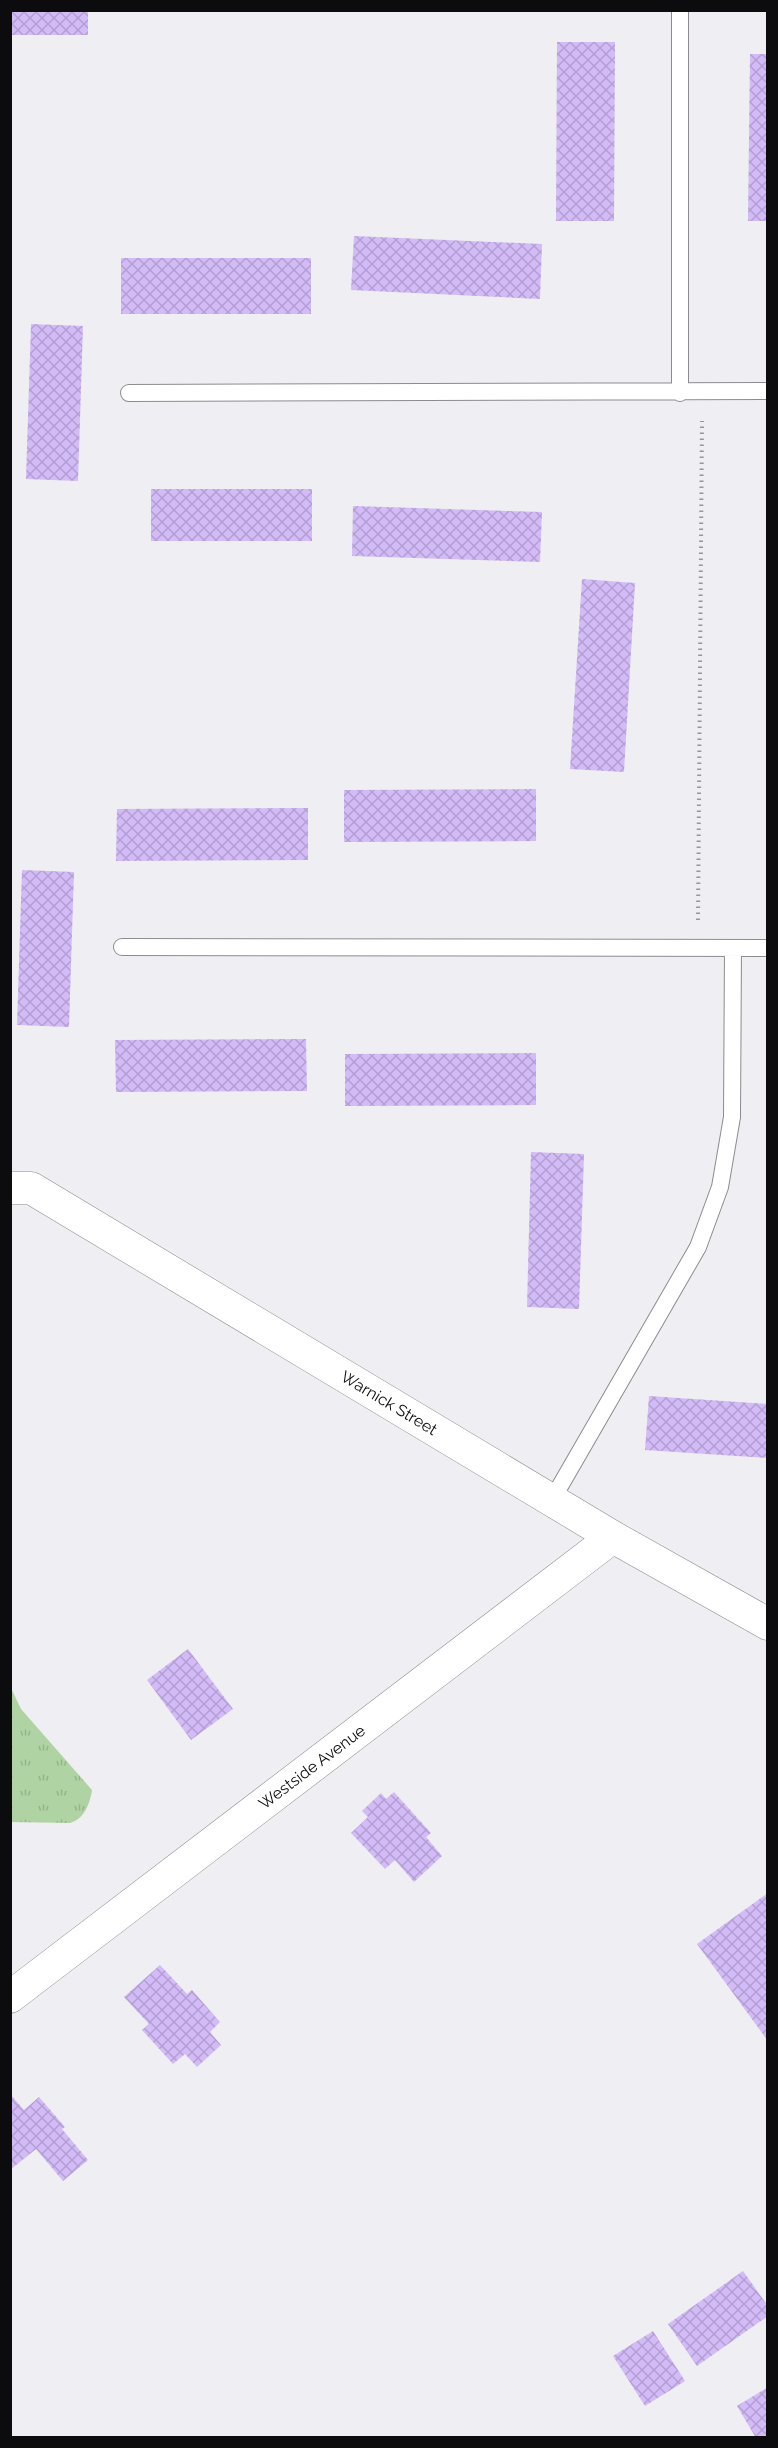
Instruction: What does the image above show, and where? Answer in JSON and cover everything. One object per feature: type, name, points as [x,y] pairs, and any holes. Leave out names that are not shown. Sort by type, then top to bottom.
[{"type":"street","name":"Warnick Street","points":[[10,1188],[30,1188],[613,1537],[768,1624]]},
{"type":"street","name":"Westside Avenue","points":[[10,1997],[613,1537]]},
{"type":"lane","points":[[680,10],[681,393]]},
{"type":"lane","points":[[129,393],[768,391]]},
{"type":"lane","points":[[122,947],[768,948]]},
{"type":"lane","points":[[552,1500],[698,1246],[720,1186],[732,1117],[733,948]]},
{"type":"path","points":[[698,948],[702,392]]},
{"type":"green space","points":[[11,1688],[21,1709],[92,1790],[86,1810],[75,1821],[70,1823],[11,1822]]},
{"type":"building","points":[[10,10],[88,10],[88,35],[10,35]]},
{"type":"building","points":[[557,42],[615,42],[614,221],[556,221]]},
{"type":"building","points":[[750,54],[768,54],[768,221],[748,221]]},
{"type":"building","points":[[354,236],[542,244],[540,299],[351,290]]},
{"type":"building","points":[[121,258],[311,258],[311,314],[121,314]]},
{"type":"building","points":[[31,324],[83,326],[78,481],[26,479]]},
{"type":"building","points":[[151,489],[312,489],[312,541],[151,541]]},
{"type":"building","points":[[353,506],[542,512],[540,562],[352,556]]},
{"type":"building","points":[[582,579],[635,583],[624,772],[570,769]]},
{"type":"building","points":[[536,789],[536,841],[344,842],[344,790]]},
{"type":"building","points":[[308,808],[308,860],[116,861],[117,809]]},
{"type":"building","points":[[22,870],[74,872],[69,1027],[17,1025]]},
{"type":"building","points":[[306,1039],[307,1091],[116,1092],[115,1040]]},
{"type":"building","points":[[536,1053],[536,1105],[345,1106],[345,1054]]},
{"type":"building","points":[[531,1152],[584,1154],[579,1309],[527,1307]]},
{"type":"building","points":[[649,1396],[768,1404],[768,1458],[645,1450]]},
{"type":"building","points":[[188,1649],[233,1709],[191,1740],[147,1680]]},
{"type":"building","points":[[394,1792],[431,1833],[426,1837],[442,1856],[414,1882],[395,1860],[385,1869],[351,1833],[368,1817],[362,1811],[381,1793],[386,1799]]},
{"type":"building","points":[[768,1893],[768,2041],[697,1944]]},
{"type":"building","points":[[160,1965],[187,1994],[192,1990],[220,2022],[210,2032],[221,2045],[197,2067],[185,2054],[173,2064],[142,2030],[149,2024],[124,1997]]},
{"type":"building","points":[[10,2094],[24,2110],[39,2097],[65,2127],[62,2129],[88,2160],[63,2181],[36,2149],[10,2170]]},
{"type":"building","points":[[743,2271],[768,2306],[768,2316],[697,2366],[668,2324]]},
{"type":"building","points":[[653,2331],[685,2381],[645,2406],[613,2356]]},
{"type":"building","points":[[768,2387],[768,2438],[756,2438],[737,2406]]}]
